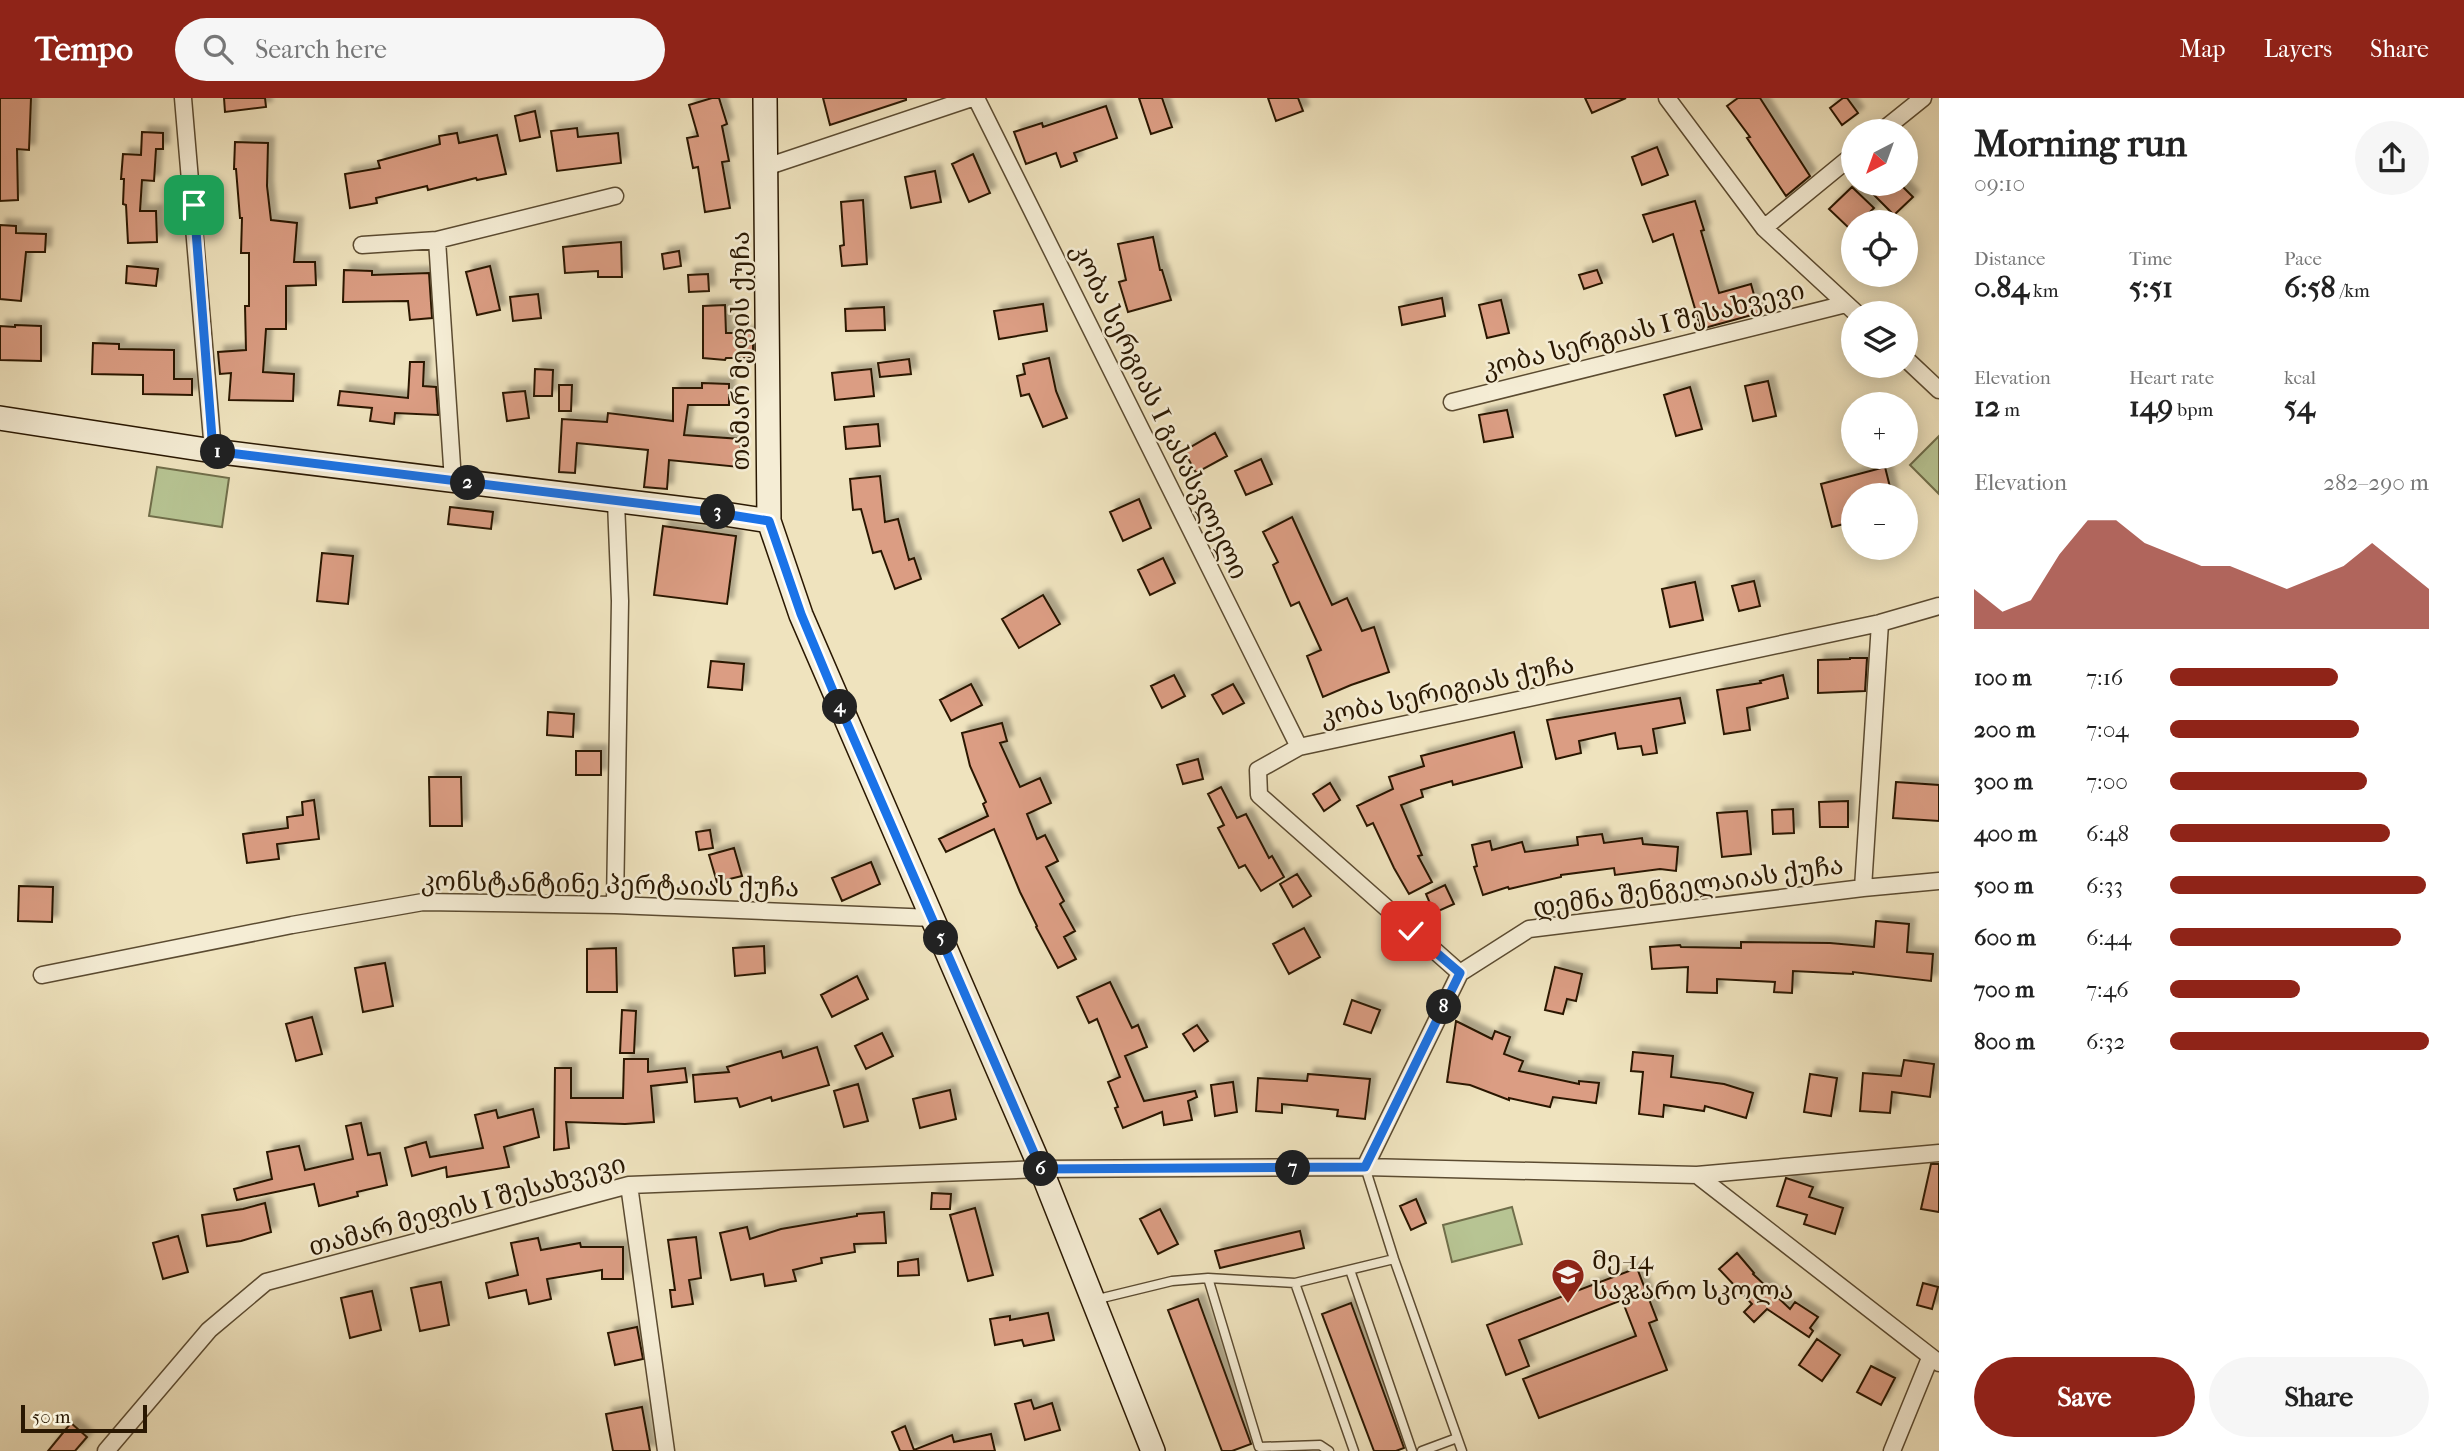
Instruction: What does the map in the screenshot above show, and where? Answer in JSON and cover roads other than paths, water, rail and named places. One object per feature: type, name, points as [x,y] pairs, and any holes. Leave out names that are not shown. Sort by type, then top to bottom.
[{"type":"street","points":[[183,98],[213,451]]},
{"type":"street","name":"თამარ მეფის ქუჩა","points":[[765,98],[769,521],[801,614],[1041,1169],[1153,1451]]},
{"type":"street","points":[[766,167],[974,98]]},
{"type":"street","name":"კობა სერგიას I გასასვლელი","points":[[974,98],[1299,747]]},
{"type":"street","points":[[1667,98],[1764,228],[1843,301]]},
{"type":"street","points":[[1897,119],[1923,98]]},
{"type":"street","points":[[1764,228],[1841,165]]},
{"type":"street","points":[[362,245],[437,240],[615,196]]},
{"type":"street","points":[[437,240],[453,481]]},
{"type":"street","name":"კობა სერგიას I შესახვევი","points":[[1452,402],[1841,310]]},
{"type":"street","points":[[1918,370],[1939,390]]},
{"type":"street","points":[[0,418],[213,451],[769,521]]},
{"type":"street","points":[[615,905],[620,601],[616,502]]},
{"type":"street","name":"კობა სერიგიას ქუჩა","points":[[1460,973],[1259,795],[1258,770],[1299,747],[1880,623],[1939,606]]},
{"type":"street","points":[[1863,888],[1880,623]]},
{"type":"street","name":"დემნა შენგელაიას ქუჩა","points":[[1460,973],[1529,929],[1939,881]]},
{"type":"street","name":"კონსტანტინე პერტაიას ქუჩა","points":[[42,975],[423,902],[615,905],[933,918]]},
{"type":"street","points":[[1365,1167],[1460,973]]},
{"type":"street","name":"თამარ მეფის I შესახვევი","points":[[106,1451],[209,1330],[266,1282],[629,1185],[1041,1169],[1365,1167],[1697,1175],[1939,1153]]},
{"type":"street","points":[[1697,1175],[1935,1361],[1892,1451]]},
{"type":"street","points":[[629,1185],[666,1451]]},
{"type":"lane","points":[[1365,1167],[1394,1259],[1462,1451]]},
{"type":"lane","points":[[1094,1300],[1172,1281],[1208,1278],[1295,1283],[1394,1259]]},
{"type":"lane","points":[[1350,1270],[1412,1451]]},
{"type":"lane","points":[[1208,1278],[1259,1447],[1321,1448],[1329,1451]]},
{"type":"lane","points":[[1295,1283],[1354,1451]]},
{"type":"lane","points":[[1422,1451],[1457,1438]]},
{"type":"place","name":"მე-14 საჯარო სკოლა","points":[[1568,1305]]}]
